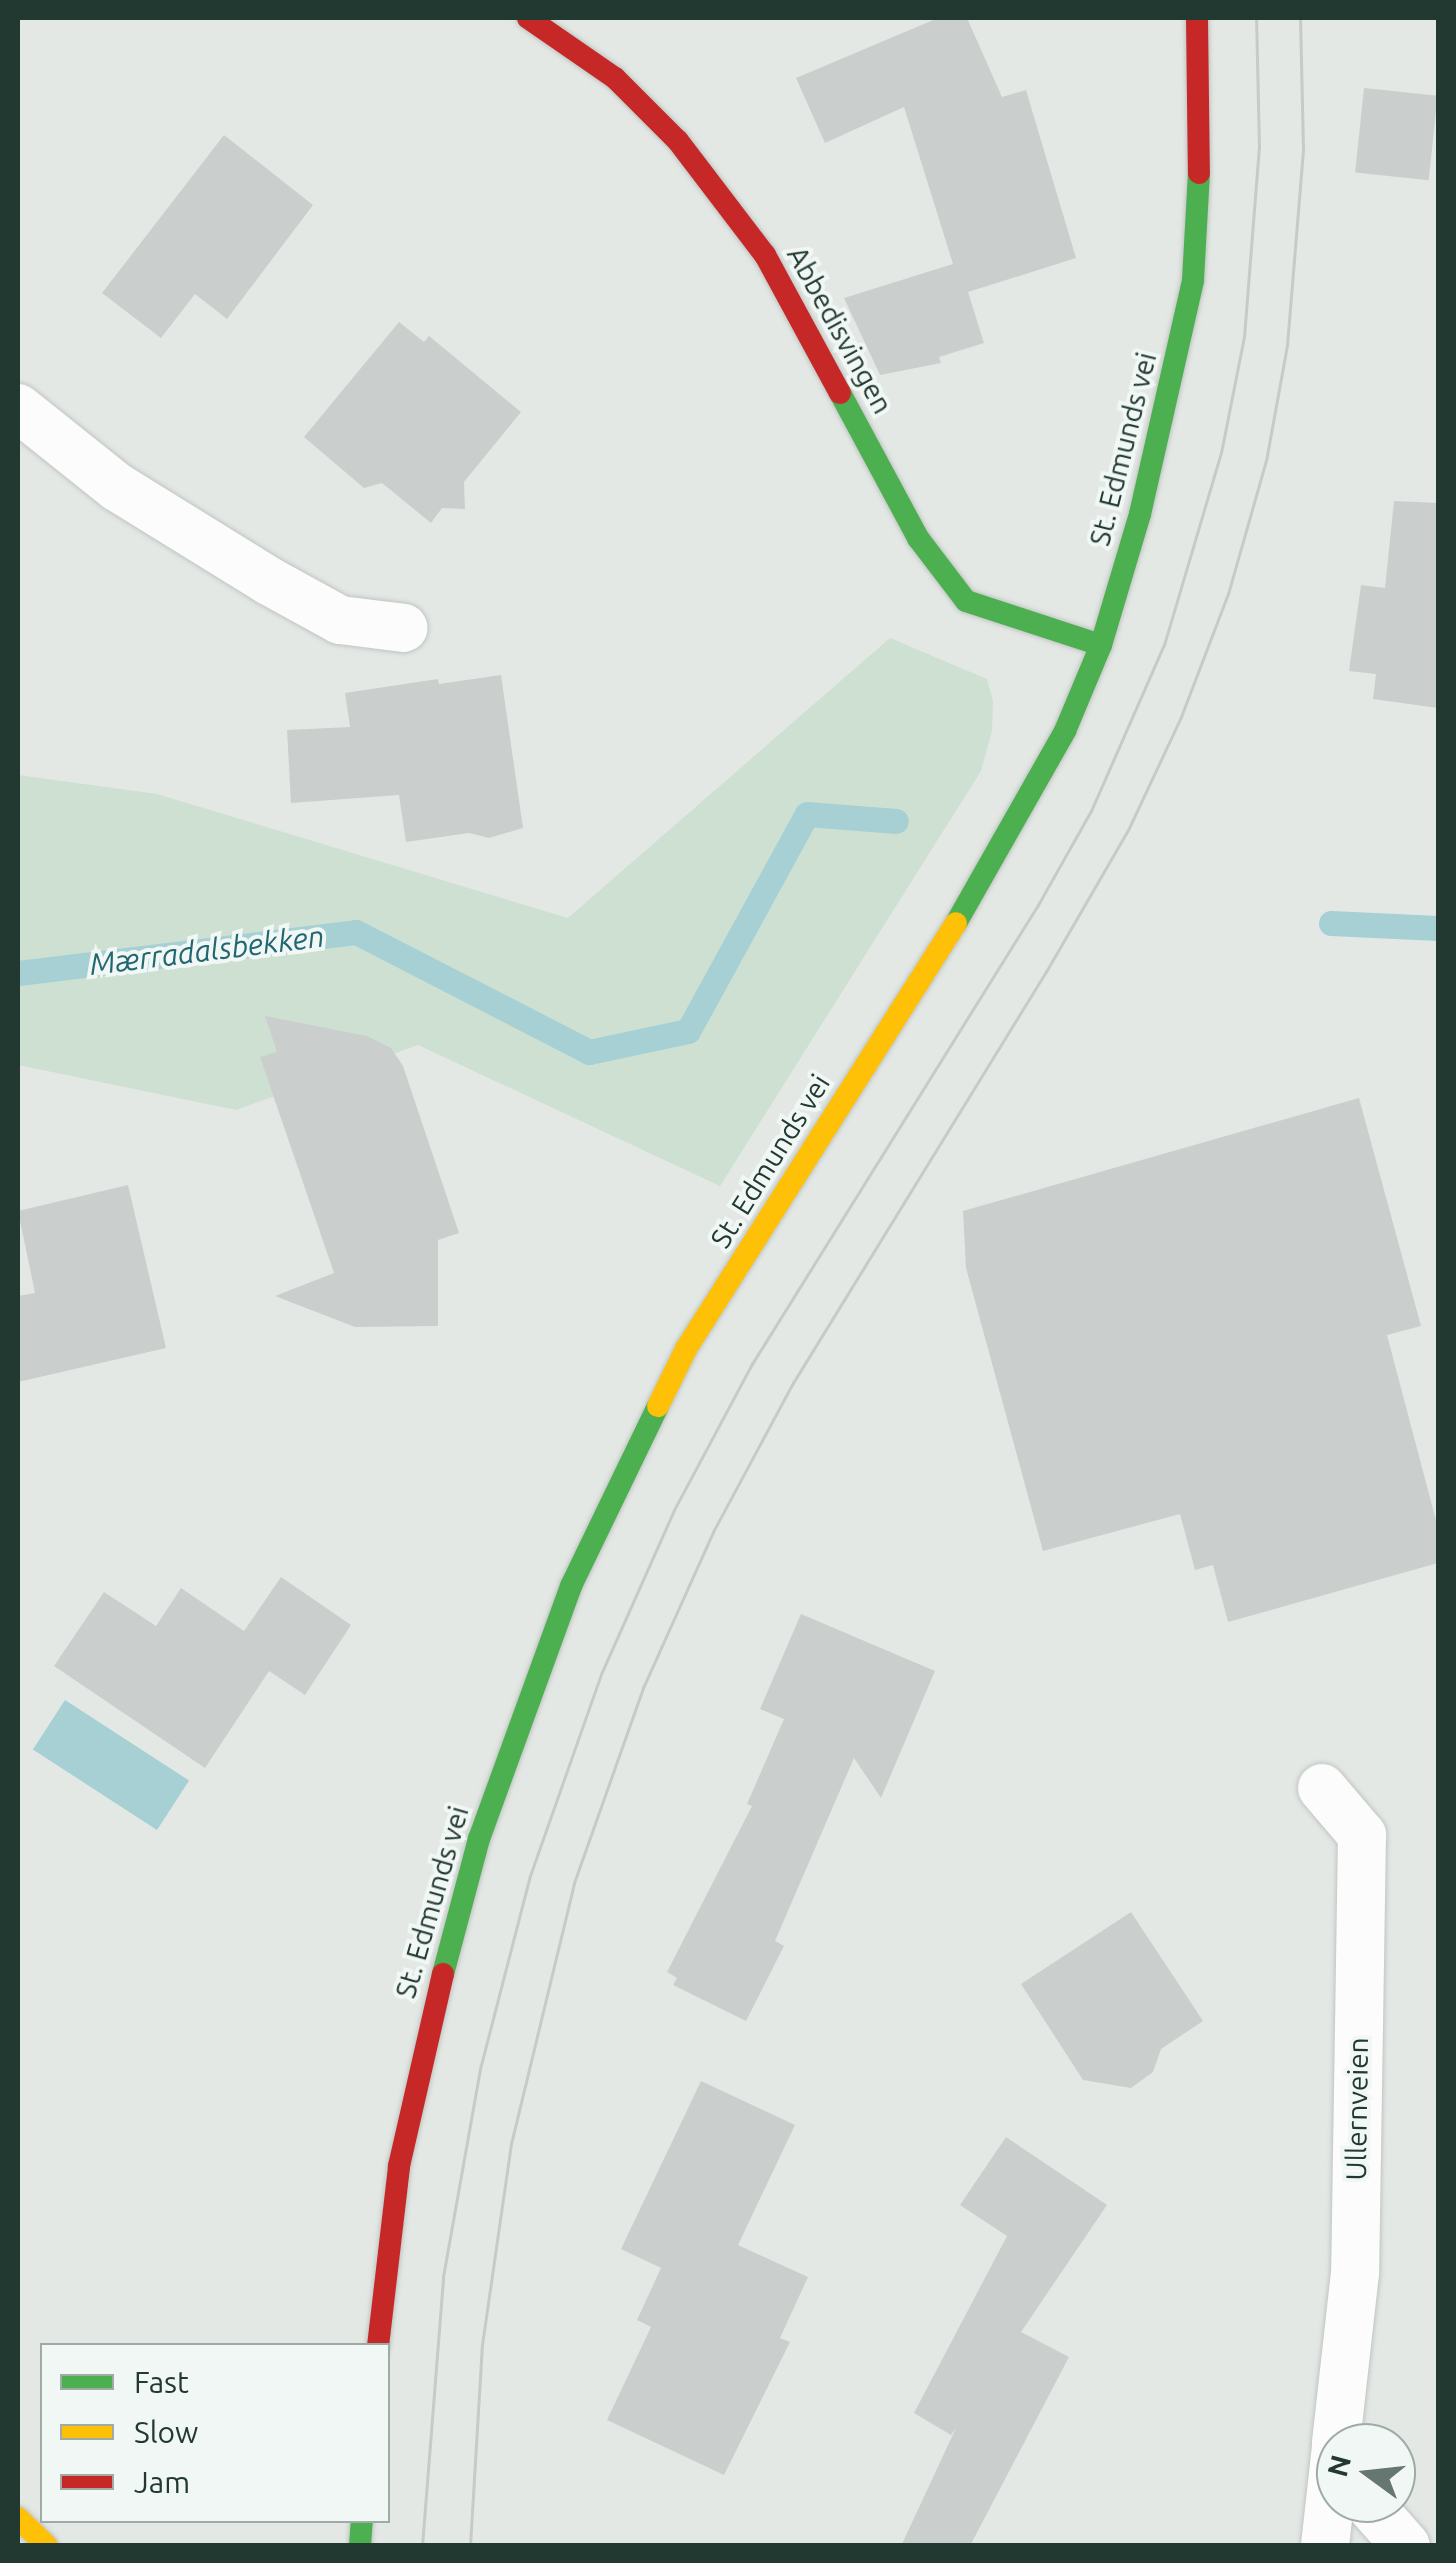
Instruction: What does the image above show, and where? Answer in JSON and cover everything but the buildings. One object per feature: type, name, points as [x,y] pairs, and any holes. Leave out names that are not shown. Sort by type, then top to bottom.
[{"type":"street","name":"Abbedisvingen","points":[[528,18],[615,78],[678,141],[765,255],[918,538],[966,601],[1101,645]]},
{"type":"street","name":"St. Edmunds vei","points":[[378,2343],[399,2166],[422,2052],[478,1839],[571,1586],[686,1349],[990,870],[1065,731],[1101,645],[1140,514],[1193,280],[1202,127],[1198,18]]},
{"type":"street","points":[[18,2518],[47,2546]]},
{"type":"lane","points":[[18,408],[118,487],[269,581],[340,620],[404,628]]},
{"type":"lane","name":"Ullernveien","points":[[1322,1788],[1362,1835],[1355,2273],[1339,2423]]},
{"type":"lane","points":[[1386,2523],[1406,2546]]},
{"type":"green space","points":[[890,638],[987,679],[993,701],[992,731],[981,771],[720,1186],[418,1045],[236,1110],[18,1065],[18,775],[157,794],[568,918]]},
{"type":"water","points":[[65,1700],[189,1781],[157,1830],[33,1749]]},
{"type":"waterway","name":"Mærradalsbekken","points":[[18,973],[356,932],[589,1052],[688,1031],[807,814],[896,821]]},
{"type":"waterway","name":"Mærradalsbekken","points":[[1331,923],[1438,928]]},
{"type":"tram line","points":[[422,2546],[443,2277],[480,2069],[530,1876],[602,1672],[674,1510],[752,1364],[1038,905],[1091,811],[1164,645],[1221,453],[1244,337],[1259,148],[1256,18]]},
{"type":"tram line","points":[[470,2546],[482,2345],[511,2144],[574,1883],[643,1688],[713,1532],[793,1383],[1046,972],[1129,828],[1181,717],[1228,594],[1266,461],[1287,345],[1303,149],[1300,18]]},
{"type":"traffic: fast","points":[[956,923],[1065,731],[1101,645],[1140,514],[1193,280],[1199,173]]},
{"type":"traffic: fast","points":[[840,393],[918,538],[966,601],[1101,645]]},
{"type":"traffic: fast","points":[[443,1974],[479,1839],[571,1586],[658,1406]]},
{"type":"traffic: fast","points":[[360,2546],[362,2523]]},
{"type":"traffic: slow","points":[[658,1406],[686,1349],[956,923]]},
{"type":"traffic: slow","points":[[18,2518],[47,2546]]},
{"type":"traffic: jam","points":[[528,18],[615,78],[678,141],[765,255],[840,393]]},
{"type":"traffic: jam","points":[[1197,18],[1199,173]]},
{"type":"traffic: jam","points":[[378,2343],[399,2166],[443,1974]]}]
